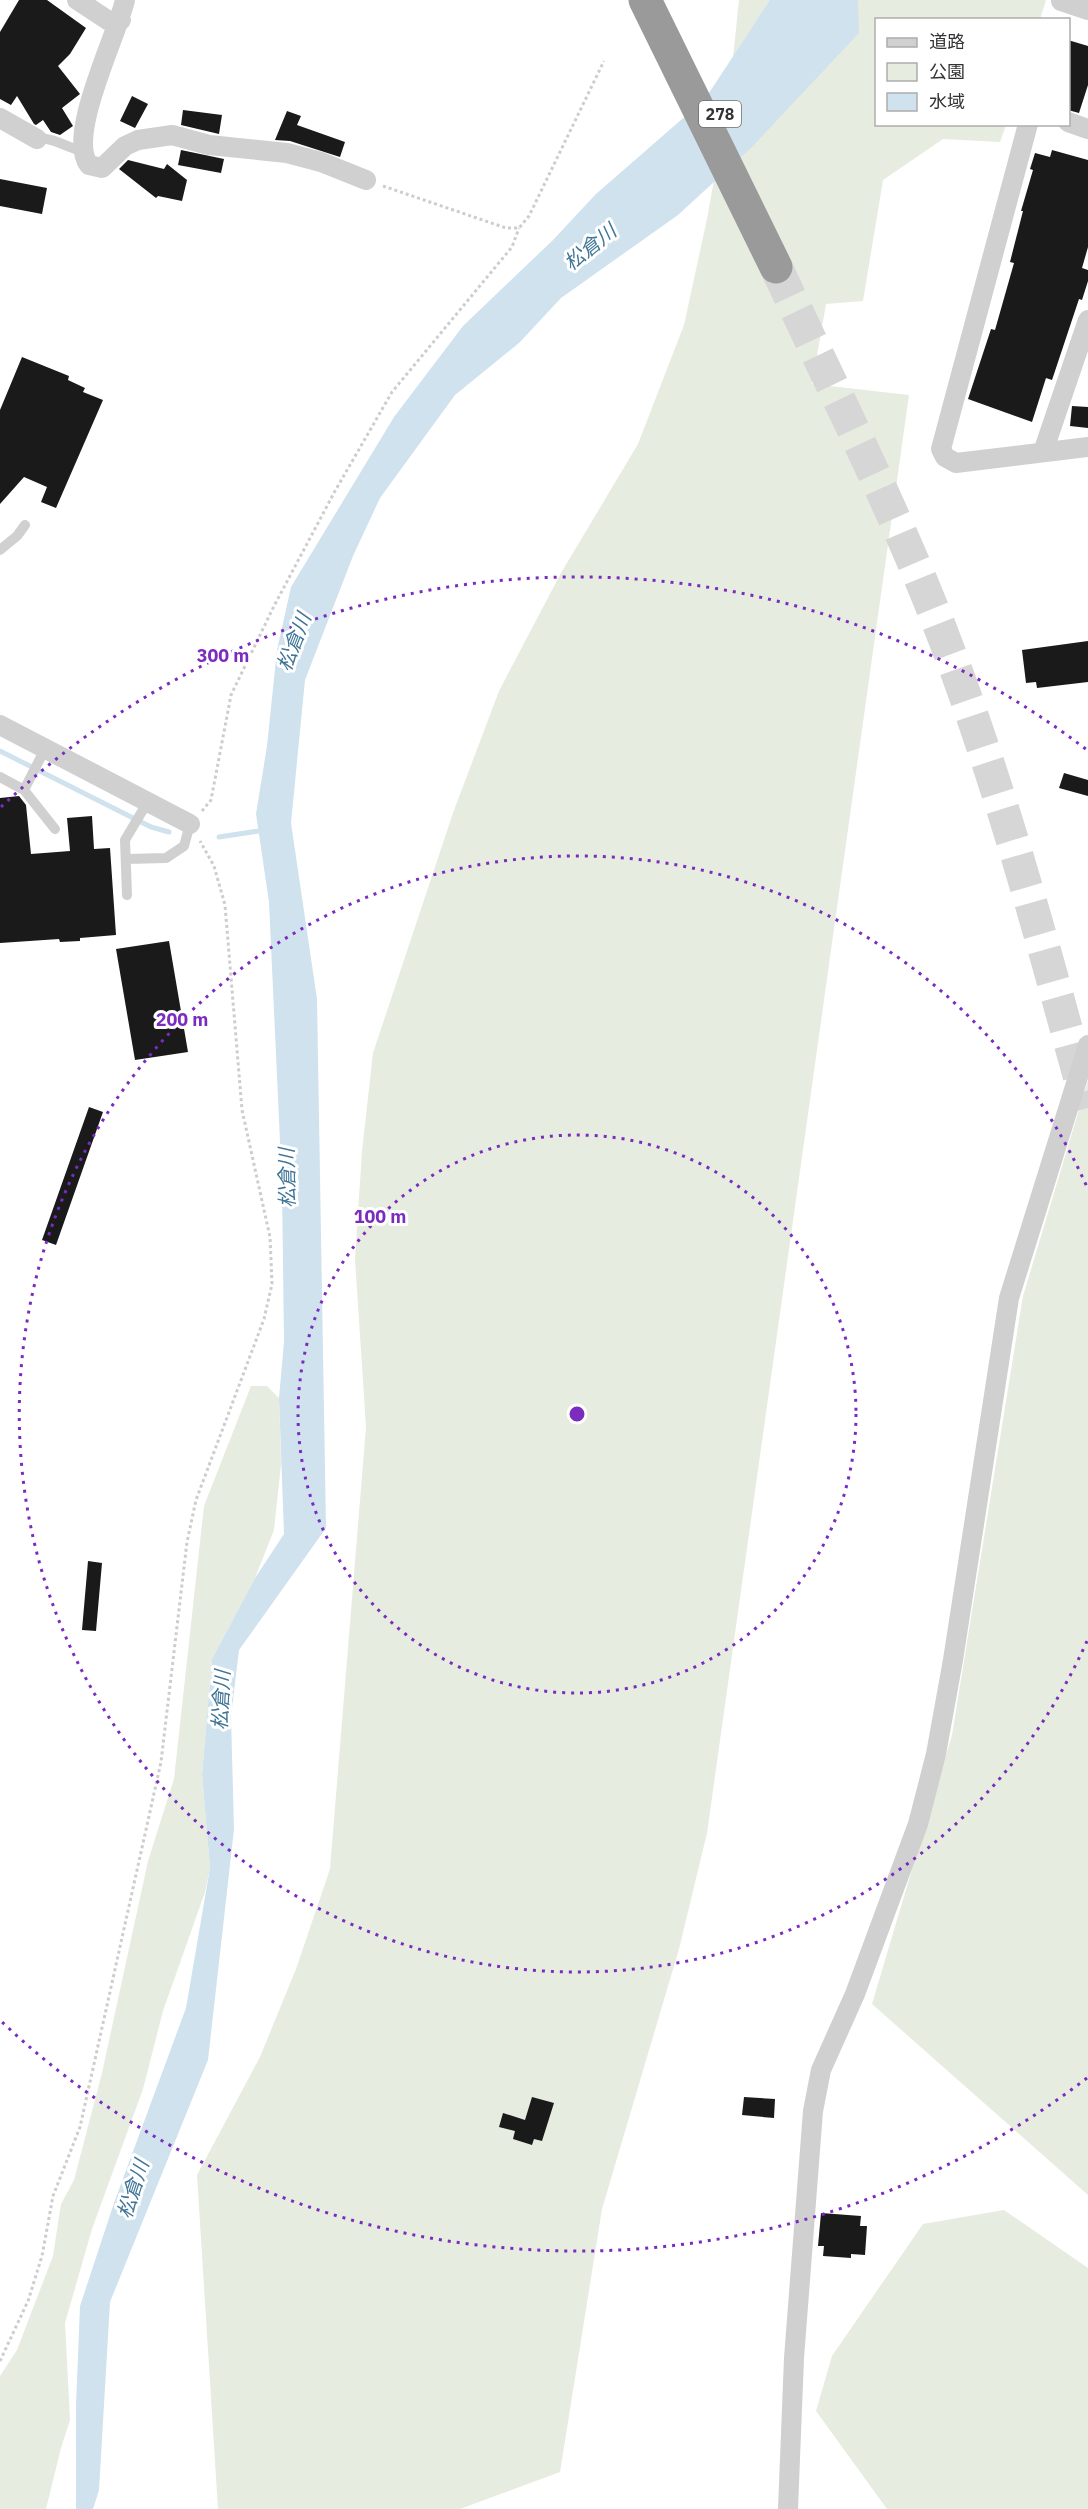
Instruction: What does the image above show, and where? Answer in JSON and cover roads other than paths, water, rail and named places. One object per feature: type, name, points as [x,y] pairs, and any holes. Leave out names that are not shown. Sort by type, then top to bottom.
[{"type":"highway","name":"278","points":[[645,0],[671,33],[784,263]]},
{"type":"highway","name":"278","points":[[664,0],[671,33]]},
{"type":"street","points":[[77,0],[109,21],[121,20]]},
{"type":"street","points":[[125,0],[121,20],[88,109],[82,139],[83,151],[89,165],[102,168],[125,146],[138,140],[172,135],[219,146],[287,153],[321,162],[366,180]]},
{"type":"street","points":[[1060,7],[1088,10]]},
{"type":"street","points":[[0,118],[37,139]]},
{"type":"street","points":[[1070,123],[1088,129]]},
{"type":"street","points":[[1027,126],[941,449],[945,457],[956,463],[1088,447]]},
{"type":"street","points":[[1043,452],[1088,320]]},
{"type":"street","points":[[0,725],[42,754],[143,808],[190,824]]},
{"type":"street","points":[[788,2509],[794,2358],[813,2111],[821,2070],[855,1994],[918,1824],[936,1754],[953,1660],[1009,1298],[1088,1045]]},
{"type":"lane","points":[[37,139],[43,138],[71,150],[83,151]]},
{"type":"lane","points":[[0,550],[17,536],[25,525]]},
{"type":"lane","points":[[27,784],[42,754]]},
{"type":"lane","points":[[0,777],[27,784],[55,830]]},
{"type":"lane","points":[[127,895],[125,840],[143,808]]},
{"type":"lane","points":[[126,859],[166,858],[184,846],[190,824]]},
{"type":"water","name":"松倉川","points":[[770,0],[858,0],[859,33],[752,147],[678,215],[561,298],[519,343],[455,395],[380,498],[353,556],[305,680],[291,823],[317,999],[326,1528],[239,1650],[231,1717],[234,1829],[208,2060],[110,2302],[99,2490],[93,2509],[76,2509],[76,2405],[80,2306],[114,2203],[186,2008],[210,1868],[202,1774],[212,1659],[255,1578],[284,1534],[279,1398],[284,1342],[282,1185],[269,902],[256,814],[267,746],[277,650],[291,587],[394,417],[463,326],[553,240],[596,194],[705,99]]},
{"type":"waterway","points":[[0,751],[151,827],[169,832]]},
{"type":"waterway","points":[[219,837],[265,830]]},
{"type":"tunnel","points":[[776,267],[882,492],[941,630],[963,689],[1038,928],[1088,1108]]}]
